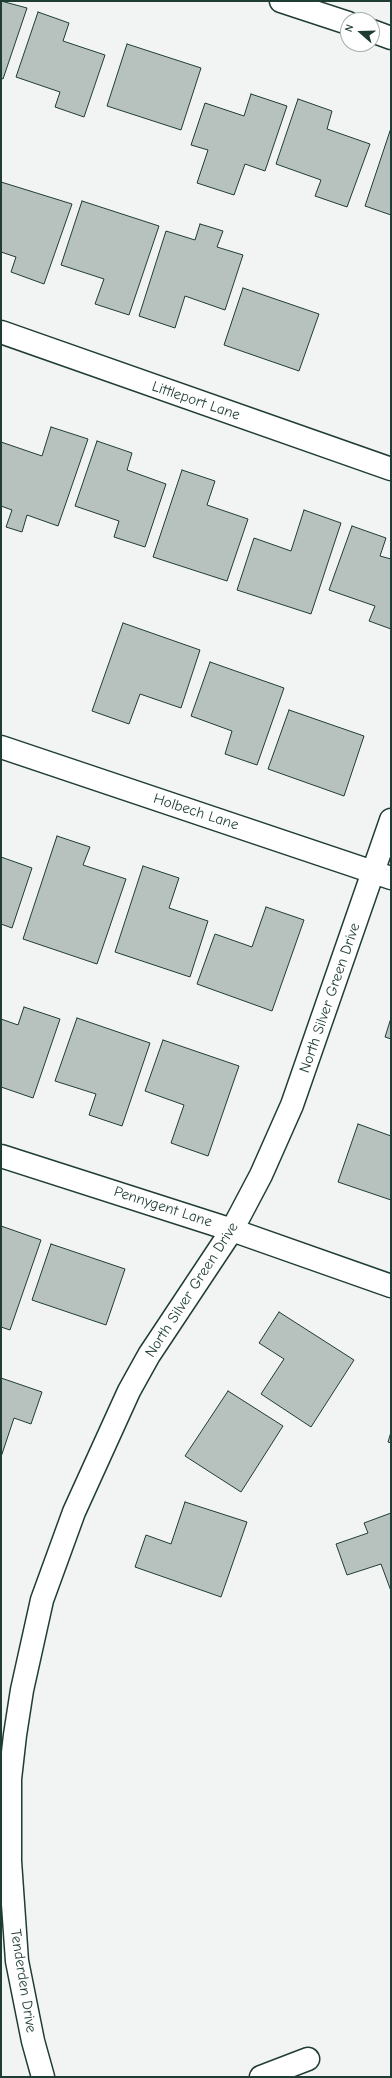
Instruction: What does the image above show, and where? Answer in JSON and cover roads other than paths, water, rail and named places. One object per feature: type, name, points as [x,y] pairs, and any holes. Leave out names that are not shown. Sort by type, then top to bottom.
[{"type":"street","points":[[282,1],[340,20]]},
{"type":"street","points":[[380,34],[391,38]]},
{"type":"street","name":"Littleport Lane","points":[[1,332],[391,469]]},
{"type":"street","name":"Holbech Lane","points":[[1,747],[382,875]]},
{"type":"street","name":"North Silver Green Drive","points":[[12,1763],[22,1690],[42,1600],[74,1512],[130,1391],[149,1355],[232,1230],[261,1175],[292,1105],[382,875],[391,820]]},
{"type":"street","name":"Pennygent Lane","points":[[1,1156],[232,1230],[391,1286]]},
{"type":"street","name":"Tenderden Drive","points":[[12,1763],[9,1962],[43,2077]]},
{"type":"street","points":[[261,2077],[308,2059]]}]
